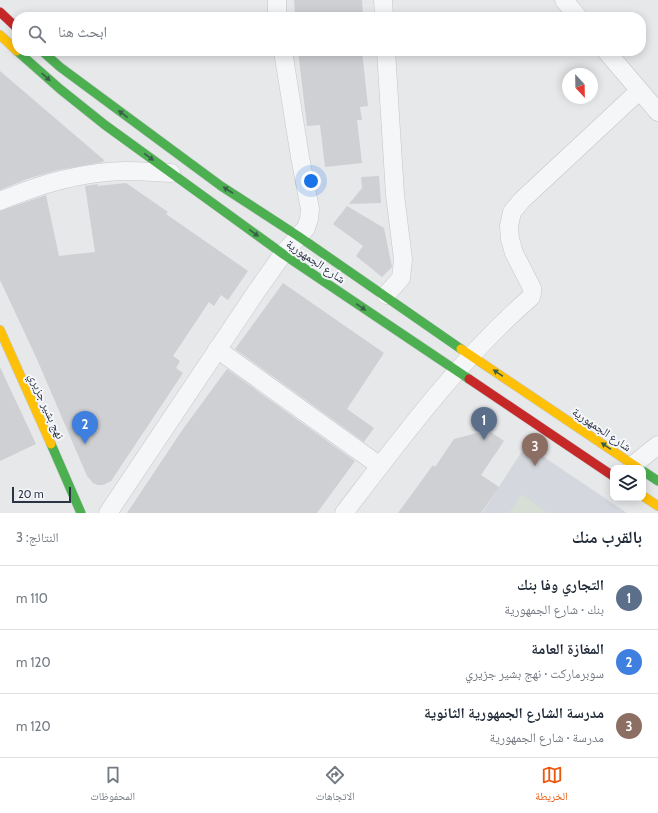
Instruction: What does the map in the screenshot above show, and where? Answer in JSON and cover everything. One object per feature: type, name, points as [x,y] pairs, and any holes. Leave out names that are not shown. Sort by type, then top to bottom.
[{"type":"main road","points":[[0,12],[12,23]]},
{"type":"main road","name":"شارع الجمهورية","points":[[0,35],[12,46]]},
{"type":"main road","name":"شارع الجمهورية","points":[[23,56],[105,125],[283,254],[610,474]]},
{"type":"main road","name":"شارع الجمهورية","points":[[48,56],[60,67],[221,186],[386,295],[470,355],[634,465]]},
{"type":"main road","name":"نهج بشير جزيري","points":[[0,330],[81,513]]},
{"type":"main road","name":"شارع الجمهورية","points":[[646,473],[658,481]]},
{"type":"main road","points":[[646,498],[658,506]]},
{"type":"street","points":[[277,0],[277,12]]},
{"type":"street","points":[[383,0],[384,12]]},
{"type":"street","points":[[564,0],[574,12]]},
{"type":"street","points":[[108,513],[217,349],[283,254],[306,228],[310,209],[300,158],[284,56]]},
{"type":"street","points":[[386,56],[395,194],[403,259],[401,278],[386,295]]},
{"type":"street","points":[[610,56],[658,112]]},
{"type":"street","points":[[344,513],[456,371],[470,355],[530,297],[532,288],[514,253],[510,239],[509,226],[512,212],[522,200],[639,91]]},
{"type":"street","points":[[0,201],[42,185],[74,177],[124,171],[171,173]]},
{"type":"street","points":[[217,349],[380,466]]},
{"type":"street","points":[[641,465],[658,445]]},
{"type":"shaded area","points":[[526,445],[627,513],[482,513]]},
{"type":"shaded area","points":[[522,494],[548,513],[509,513]]},
{"type":"building","points":[[294,0],[362,0],[363,12],[295,12]]},
{"type":"building","points":[[299,56],[363,56],[368,106],[360,107],[362,120],[357,120],[362,163],[325,167],[320,125],[307,126]]},
{"type":"building","points":[[0,71],[104,160],[103,162],[58,170],[27,179],[0,190]]},
{"type":"building","points":[[379,176],[381,203],[349,204],[362,188],[361,177]]},
{"type":"building","points":[[126,183],[168,212],[166,214],[248,271],[228,300],[221,295],[214,306],[209,302],[173,356],[180,361],[176,368],[183,373],[111,481],[103,485],[98,485],[93,483],[87,476],[36,357],[0,280],[0,211],[46,195],[59,256],[95,252],[85,186]]},
{"type":"building","points":[[347,206],[384,228],[392,267],[382,277],[356,256],[363,246],[333,224]]},
{"type":"building","points":[[283,283],[384,353],[347,409],[374,428],[364,442],[235,349]]},
{"type":"building","points":[[0,367],[36,444],[0,461]]},
{"type":"building","points":[[227,369],[355,461],[317,513],[127,513],[183,429]]},
{"type":"building","points":[[488,430],[504,441],[481,475],[499,487],[481,513],[398,513],[433,465],[435,467],[454,439]]},
{"type":"traffic: fast","points":[[23,56],[60,89],[105,125],[283,254],[469,379]]},
{"type":"traffic: fast","points":[[48,56],[60,67],[221,186],[298,236],[461,349]]},
{"type":"traffic: fast","points":[[51,444],[81,513]]},
{"type":"traffic: fast","points":[[646,473],[658,481]]},
{"type":"traffic: slow","points":[[0,35],[12,46]]},
{"type":"traffic: slow","points":[[0,330],[51,444]]},
{"type":"traffic: slow","points":[[461,349],[634,465]]},
{"type":"traffic: slow","points":[[646,498],[658,506]]},
{"type":"traffic: jam","points":[[0,12],[12,23]]},
{"type":"traffic: jam","points":[[469,379],[610,474]]},
{"type":"place","name":"التجاري وفا بنك","points":[[484,440]]},
{"type":"place","name":"المغازة العامة","points":[[85,444]]},
{"type":"place","name":"مدرسة الشارع الجمهورية الثانوية","points":[[535,466]]}]
